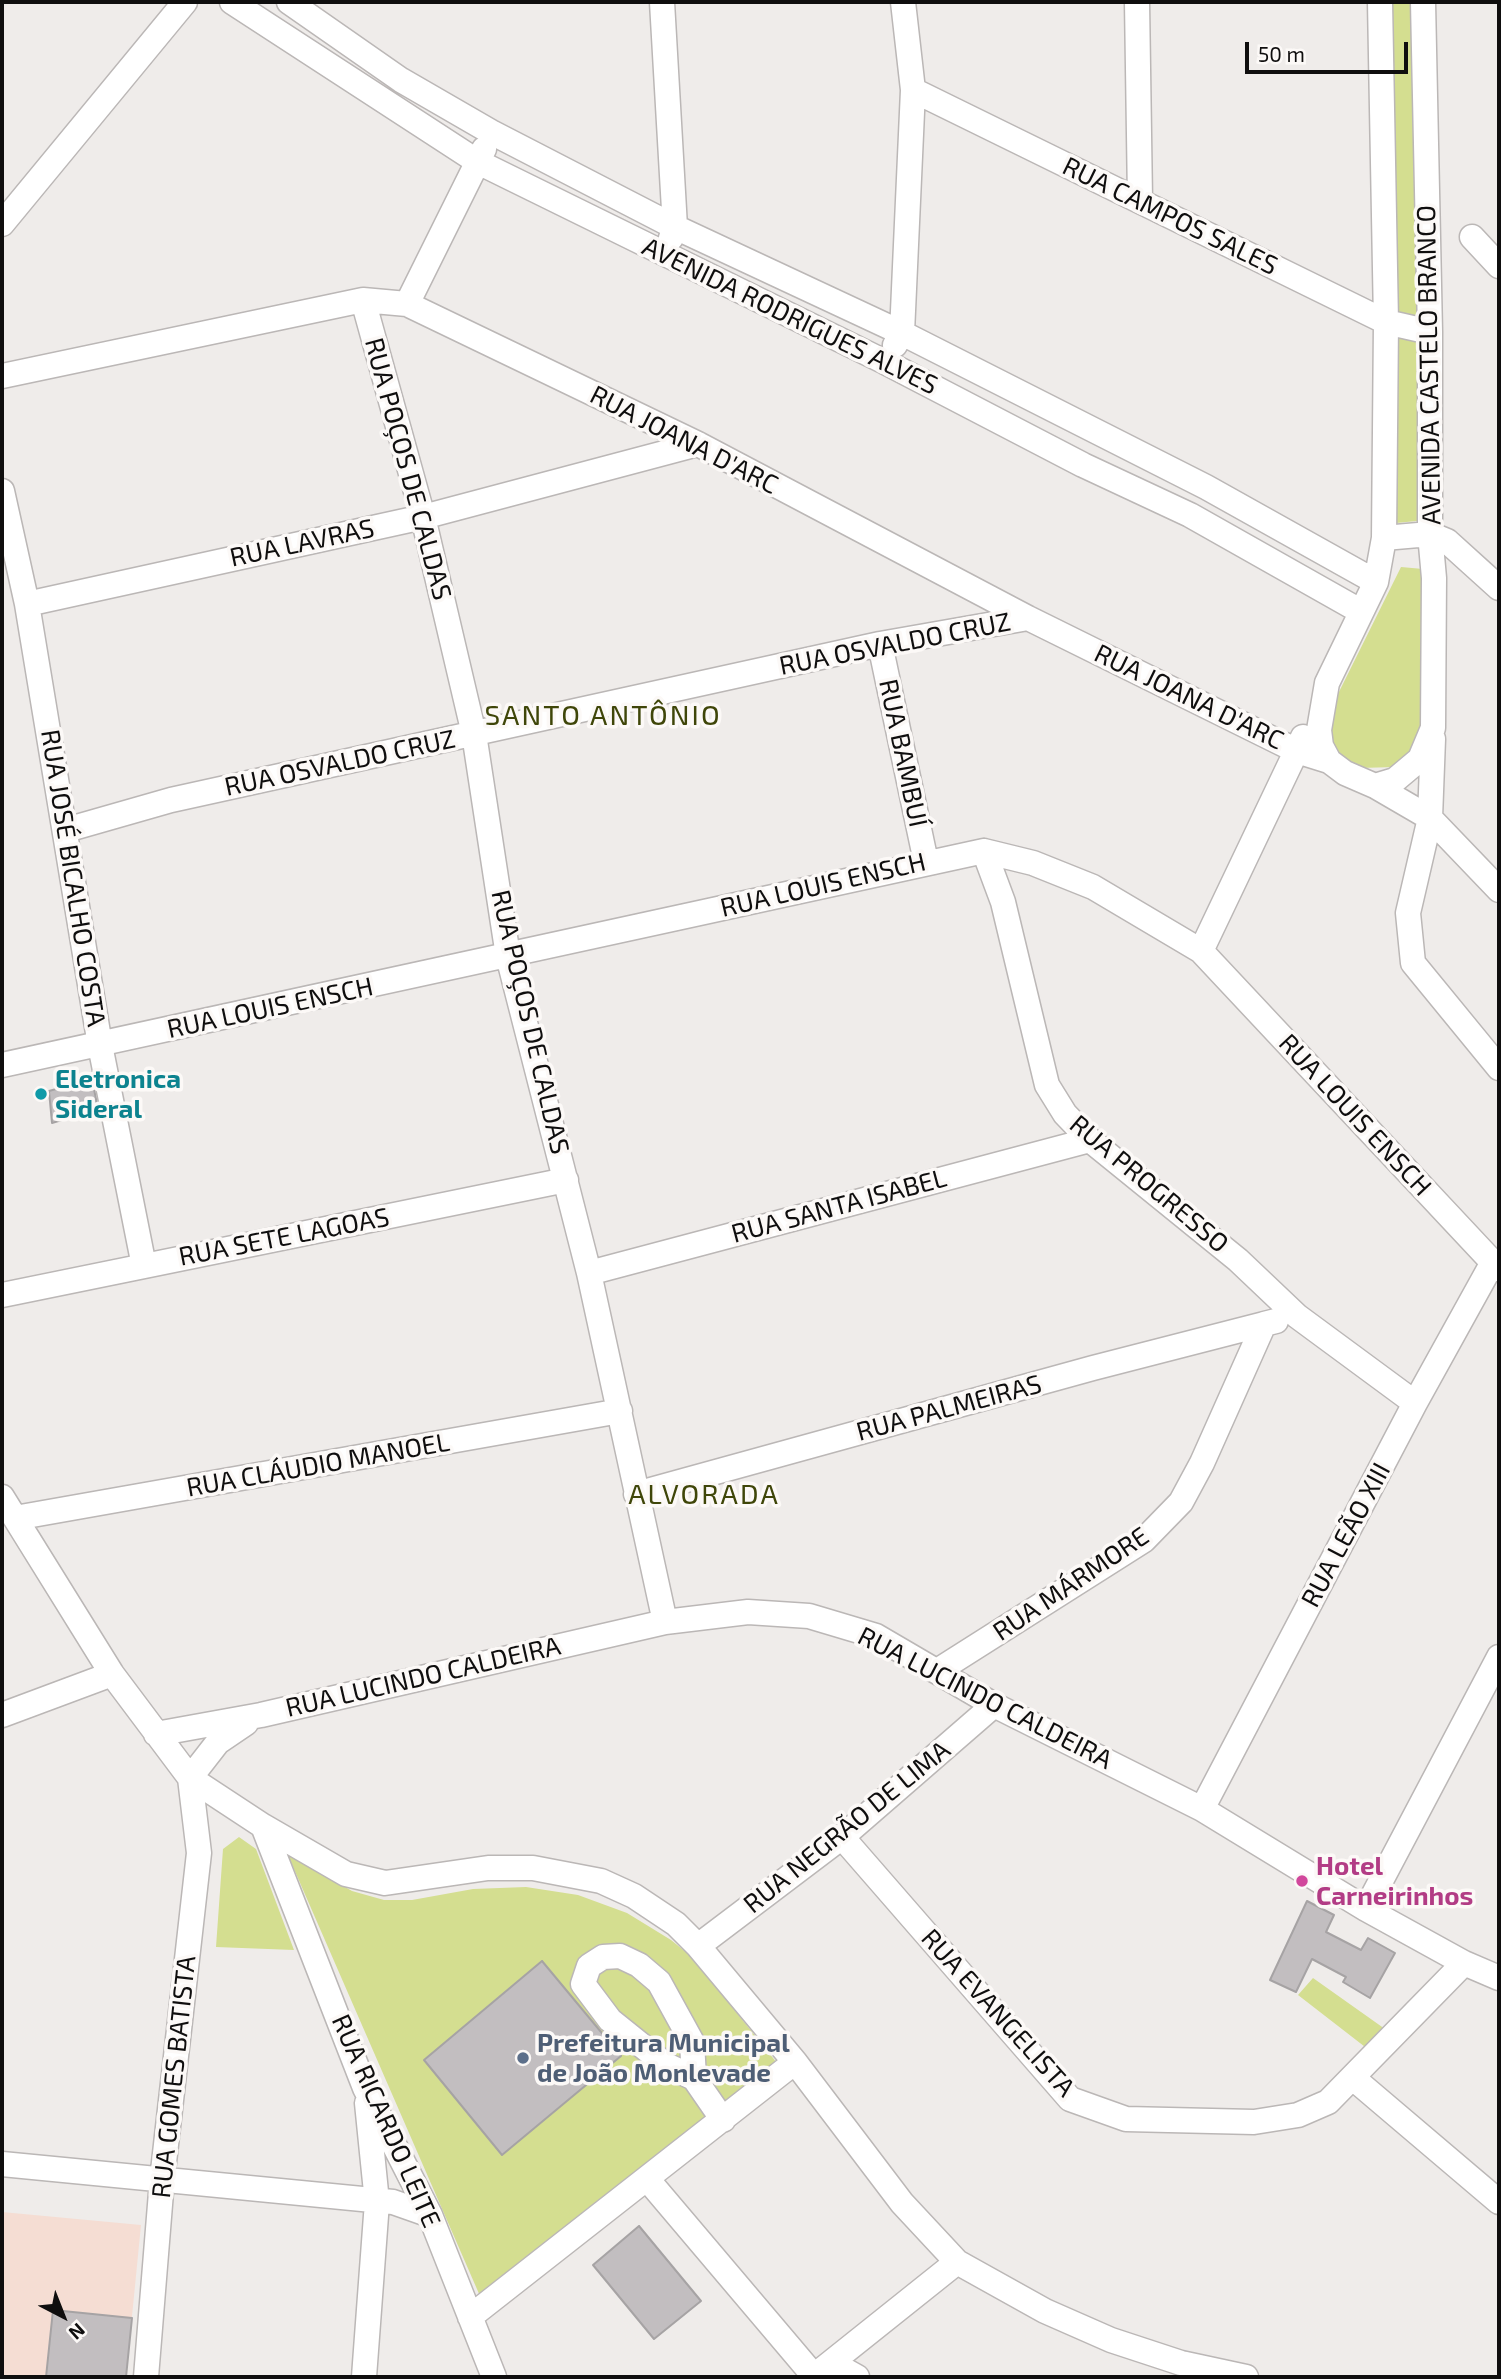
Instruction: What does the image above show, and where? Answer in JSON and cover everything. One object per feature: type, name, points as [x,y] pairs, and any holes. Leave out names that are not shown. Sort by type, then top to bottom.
[{"type":"street","points":[[2,224],[186,2]]},
{"type":"street","name":"AVENIDA RODRIGUES ALVES","points":[[232,2],[478,162],[885,362],[1083,465],[1190,515],[1360,611]]},
{"type":"street","name":"AVENIDA RODRIGUES ALVES","points":[[289,2],[401,80],[491,132],[675,227],[902,333],[1206,487],[1376,582]]},
{"type":"street","points":[[662,2],[675,227],[664,254]]},
{"type":"street","points":[[885,362],[902,333],[914,90],[904,2]]},
{"type":"street","points":[[1137,2],[1140,200]]},
{"type":"street","name":"AVENIDA CASTELO BRANCO","points":[[1201,951],[1376,582],[1384,538],[1386,322],[1380,2]]},
{"type":"street","name":"AVENIDA CASTELO BRANCO","points":[[1423,2],[1430,332],[1430,534],[1434,578],[1433,728],[1430,818],[1408,913],[1413,963],[1499,1068]]},
{"type":"street","name":"RUA CAMPOS SALES","points":[[914,90],[1386,322],[1430,332]]},
{"type":"street","points":[[407,304],[491,132]]},
{"type":"street","points":[[1472,237],[1499,266]]},
{"type":"street","name":"RUA JOANA D'ARC","points":[[2,376],[363,300],[407,304],[698,444],[1028,618],[1297,751],[1329,761]]},
{"type":"street","name":"RUA POÇOS DE CALDAS","points":[[363,300],[423,517],[474,734],[508,956],[589,1273],[665,1622]]},
{"type":"street","name":"RUA LAVRAS","points":[[27,604],[423,517],[698,444]]},
{"type":"street","points":[[1190,515],[1206,487]]},
{"type":"street","name":"RUA JOSÉ BICALHO COSTA","points":[[2,491],[27,604],[100,1045],[144,1266]]},
{"type":"street","points":[[1384,538],[1430,534],[1463,553],[1499,588]]},
{"type":"street","name":"RUA OSVALDO CRUZ","points":[[66,830],[171,800],[880,644],[1028,618]]},
{"type":"street","name":"RUA BAMBUÍ","points":[[880,644],[926,862]]},
{"type":"street","name":"AVENIDA CASTELO BRANCO","points":[[1327,683],[1319,730],[1321,746],[1329,761]]},
{"type":"street","name":"AVENIDA CASTELO BRANCO","points":[[1375,786],[1395,780],[1420,759],[1433,728]]},
{"type":"street","points":[[1329,761],[1345,773],[1375,786],[1430,818],[1499,890]]},
{"type":"street","name":"RUA LOUIS ENSCH","points":[[2,1065],[984,851],[1033,863],[1093,887],[1201,951],[1496,1266]]},
{"type":"street","name":"RUA PROGRESSO","points":[[984,851],[1003,902],[1047,1085],[1065,1114],[1090,1140],[1238,1260],[1297,1316],[1415,1403]]},
{"type":"street","name":"RUA SANTA ISABEL","points":[[589,1273],[1090,1140]]},
{"type":"street","name":"RUA SETE LAGOAS","points":[[2,1295],[566,1180]]},
{"type":"street","name":"RUA LEÃO XIII","points":[[1202,1809],[1415,1403],[1496,1266]]},
{"type":"street","points":[[1264,1324],[1297,1316]]},
{"type":"street","name":"RUA PALMEIRAS","points":[[636,1494],[1093,1368],[1264,1324]]},
{"type":"street","name":"RUA MÁRMORE","points":[[939,1670],[1144,1540],[1181,1502],[1202,1463],[1264,1324]]},
{"type":"street","name":"RUA CLÁUDIO MANOEL","points":[[16,1518],[620,1411]]},
{"type":"street","points":[[2,1497],[111,1674],[190,1778],[263,1826],[346,1874],[385,1882],[488,1868],[533,1868],[601,1881],[656,1908],[698,1946],[795,2062],[902,2203],[957,2262],[1045,2311],[1111,2340],[1181,2363],[1246,2377]]},
{"type":"street","name":"RUA LUCINDO CALDEIRA","points":[[156,1734],[261,1715],[665,1622],[748,1612],[809,1616],[876,1636],[939,1670],[994,1705],[1202,1809],[1366,1909],[1464,1963],[1499,1978]]},
{"type":"street","points":[[1366,1909],[1499,1657]]},
{"type":"street","points":[[2,1715],[111,1674]]},
{"type":"street","name":"RUA NEGRÃO DE LIMA","points":[[698,1946],[842,1837],[994,1705]]},
{"type":"street","name":"RUA LUCINDO CALDEIRA","points":[[190,1778],[218,1742],[261,1715]]},
{"type":"street","name":"RUA GOMES BATISTA","points":[[146,2377],[162,2180],[199,1853],[190,1778]]},
{"type":"street","name":"RUA RICARDO LEITE","points":[[263,1826],[365,2088],[430,2215],[494,2377]]},
{"type":"street","name":"RUA EVANGELISTA","points":[[842,1837],[1070,2099],[1126,2119],[1254,2122],[1298,2115],[1328,2102],[1464,1963]]},
{"type":"street","points":[[694,2078],[692,2042],[659,1982],[639,1965],[620,1956],[603,1957],[589,1966],[583,1984],[610,2020],[666,2065],[694,2078],[723,2120]]},
{"type":"street","points":[[470,2318],[795,2062]]},
{"type":"street","points":[[1353,2078],[1499,2202]]},
{"type":"street","points":[[364,2377],[377,2202],[365,2088]]},
{"type":"street","points":[[2,2164],[404,2204],[430,2215]]},
{"type":"street","points":[[648,2180],[819,2372],[857,2377]]},
{"type":"street","points":[[819,2372],[957,2262]]},
{"type":"shaded area","points":[[2,2212],[141,2225],[126,2377],[2,2377]]},
{"type":"green space","points":[[1389,2],[1417,2],[1427,520],[1396,523]]},
{"type":"green space","points":[[1401,567],[1423,569],[1420,739],[1412,752],[1396,767],[1359,768],[1335,750],[1331,739],[1330,710]]},
{"type":"green space","points":[[239,1837],[256,1849],[294,1950],[216,1947],[223,1849]]},
{"type":"green space","points":[[287,1853],[352,1891],[384,1900],[412,1900],[473,1889],[526,1887],[578,1895],[627,1913],[671,1940],[692,1957],[777,2063],[480,2296]]},
{"type":"green space","points":[[1313,1978],[1385,2029],[1369,2050],[1298,1995]]},
{"type":"building","points":[[92,1079],[98,1109],[52,1123],[49,1091]]},
{"type":"building","points":[[1307,1901],[1334,1915],[1326,1932],[1361,1950],[1368,1938],[1395,1953],[1370,1998],[1343,1982],[1346,1977],[1312,1959],[1296,1992],[1270,1980]]},
{"type":"building","name":"Prefeitura Municipal de João Monlevade","points":[[542,1961],[621,2056],[502,2155],[424,2060]]},
{"type":"building","points":[[639,2226],[701,2301],[654,2339],[593,2265]]},
{"type":"building","points":[[53,2310],[132,2318],[126,2377],[46,2377]]},
{"type":"place","name":"Eletronica Sideral","points":[[41,1094]]},
{"type":"place","name":"Hotel Carneirinhos","points":[[1302,1881]]},
{"type":"place","name":"Prefeitura Municipal de João Monlevade","points":[[523,2058]]},
{"type":"district","name":"SANTO ANTÔNIO","points":[[603,716]]},
{"type":"district","name":"ALVORADA","points":[[704,1495]]}]
